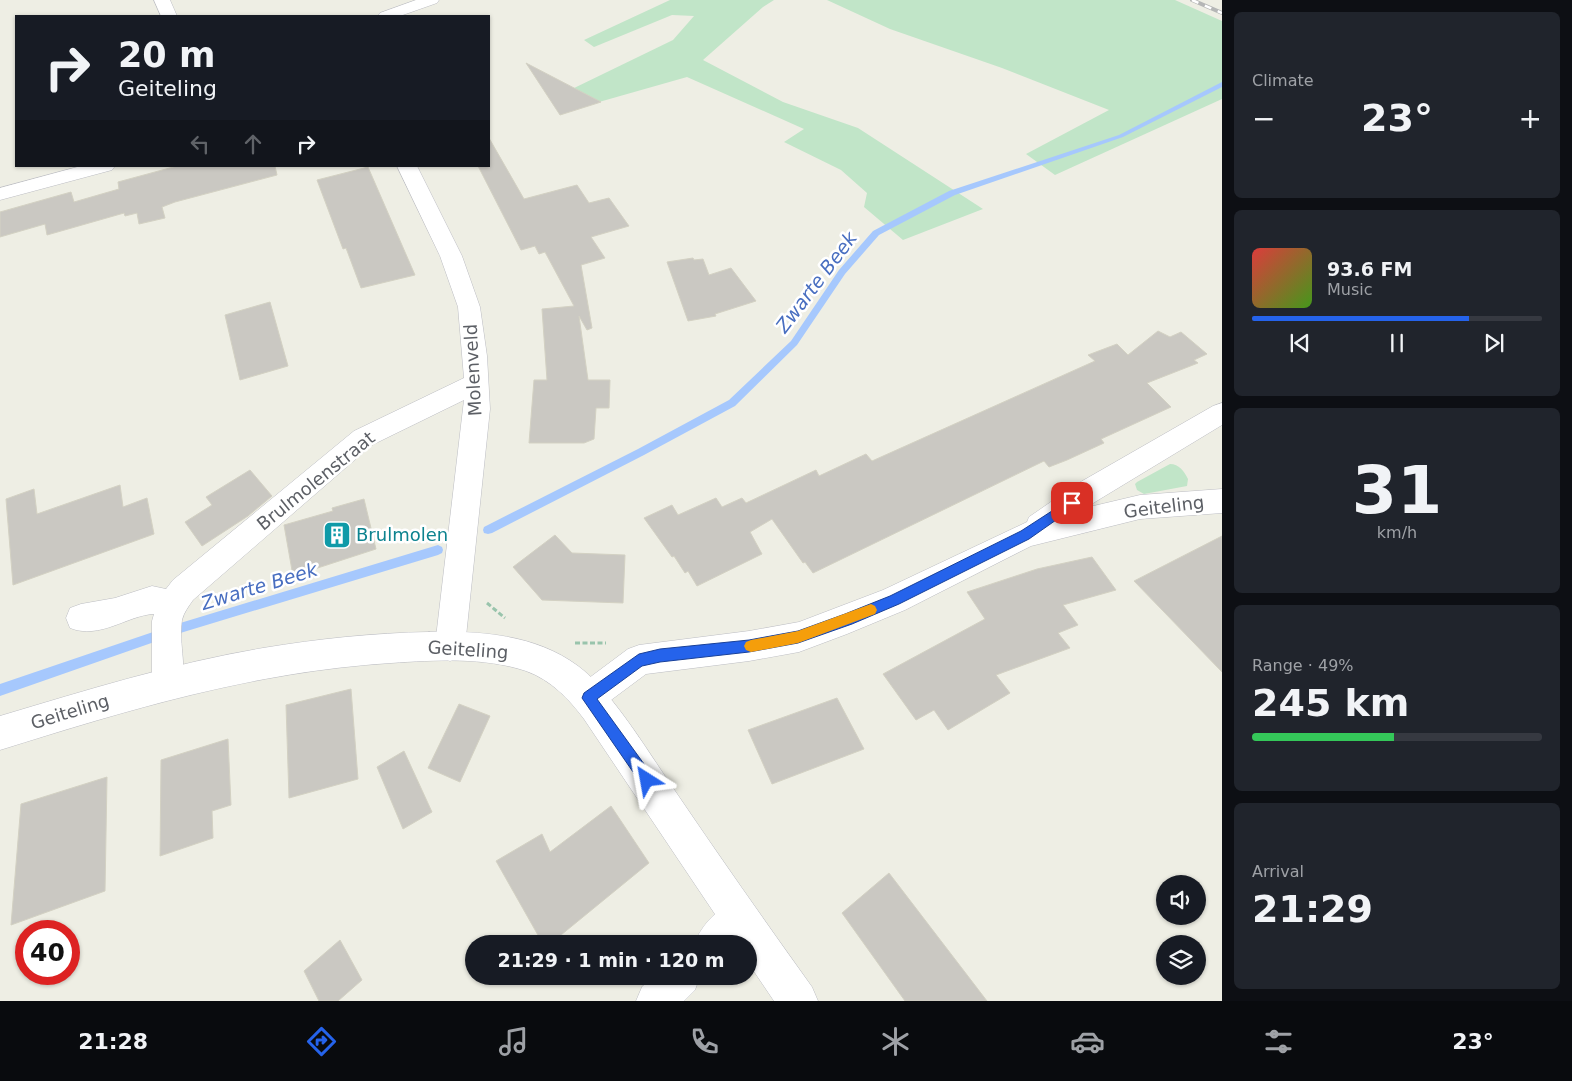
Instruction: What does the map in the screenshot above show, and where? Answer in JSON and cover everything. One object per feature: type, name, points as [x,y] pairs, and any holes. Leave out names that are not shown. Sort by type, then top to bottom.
[{"type":"street","points":[[162,0],[169,15]]},
{"type":"street","points":[[389,15],[431,0]]},
{"type":"street","points":[[0,194],[101,167]]},
{"type":"street","name":"Molenveld","points":[[407,167],[451,256],[469,307],[476,383],[477,409],[450,646]]},
{"type":"street","name":"Brulmolenstraat","points":[[168,684],[167,621],[173,604],[183,590],[363,438],[476,383]]},
{"type":"street","points":[[1025,535],[1087,492],[1222,413]]},
{"type":"street","name":"Geiteling","points":[[0,734],[113,698],[235,668],[299,657],[344,652],[450,646],[510,652],[541,662],[565,676],[588,698],[639,660],[749,646],[798,637],[894,600],[1025,535],[1140,507],[1222,501]]},
{"type":"street","points":[[81,618],[116,612],[152,600],[173,604]]},
{"type":"street","points":[[588,698],[637,764],[739,918],[798,1001]]},
{"type":"street","points":[[722,935],[739,918]]},
{"type":"street","points":[[656,1001],[672,985]]},
{"type":"path","points":[[458,582],[508,620]]},
{"type":"path","points":[[574,643],[610,642]]},
{"type":"green space","points":[[670,0],[774,0],[763,7],[703,60],[783,102],[858,128],[983,209],[903,240],[864,207],[867,193],[841,170],[784,142],[804,129],[687,77],[592,104],[570,90],[673,40],[694,16],[672,15],[594,47],[584,40]]},
{"type":"green space","points":[[827,0],[1175,0],[1222,21],[1222,99],[1055,175],[1026,154],[1109,110],[1002,68],[890,29]]},
{"type":"green space","points":[[1170,464],[1176,465],[1183,471],[1188,479],[1187,486],[1144,494],[1137,490],[1135,484],[1137,482]]},
{"type":"building","points":[[526,63],[601,102],[560,115]]},
{"type":"building","points":[[490,140],[524,199],[577,185],[589,203],[609,198],[629,226],[591,237],[605,258],[581,265],[592,328],[587,330],[579,316],[588,380],[610,380],[609,408],[596,408],[594,439],[584,443],[529,443],[534,380],[547,380],[542,309],[574,306],[545,252],[539,254],[535,246],[521,250],[479,167],[490,167]]},
{"type":"building","points":[[173,167],[275,167],[277,175],[175,202],[162,207],[165,218],[139,224],[137,213],[125,216],[124,213],[47,235],[45,224],[0,237],[0,212],[71,192],[74,202],[119,189],[118,182]]},
{"type":"building","points":[[368,167],[415,275],[361,288],[346,248],[343,249],[317,180]]},
{"type":"building","points":[[693,258],[694,260],[703,259],[709,275],[731,268],[756,301],[715,314],[716,316],[688,321],[667,262]]},
{"type":"building","points":[[270,302],[288,366],[240,380],[225,315]]},
{"type":"building","points":[[1158,331],[1170,337],[1181,332],[1207,354],[1194,360],[1198,363],[1147,383],[1171,407],[1101,439],[1104,443],[1049,467],[1044,461],[813,573],[805,562],[803,563],[772,519],[750,532],[762,554],[697,586],[688,571],[685,573],[644,518],[672,505],[678,515],[716,498],[722,507],[742,498],[746,503],[816,470],[819,476],[866,454],[872,461],[1095,361],[1088,355],[1117,344],[1128,355]]},
{"type":"building","points":[[250,470],[272,496],[248,516],[202,546],[185,522],[212,505],[206,497]]},
{"type":"building","points":[[120,485],[123,507],[147,498],[154,534],[13,585],[6,499],[34,489],[37,514]]},
{"type":"building","name":"Brulmolen","points":[[364,499],[376,549],[293,576],[284,525],[333,511],[332,508]]},
{"type":"building","points":[[555,535],[572,553],[625,555],[623,603],[542,600],[513,567]]},
{"type":"building","points":[[1222,536],[1222,672],[1134,581]]},
{"type":"building","points":[[1092,557],[1116,590],[1063,605],[1078,625],[1058,633],[1070,648],[996,675],[1010,693],[948,730],[934,710],[916,720],[883,674],[985,619],[967,592],[1037,569]]},
{"type":"building","points":[[351,689],[358,779],[289,798],[286,705]]},
{"type":"building","points":[[837,698],[864,749],[772,784],[748,730]]},
{"type":"building","points":[[459,704],[490,716],[460,782],[428,768]]},
{"type":"building","points":[[228,739],[231,805],[212,811],[213,838],[160,856],[161,760]]},
{"type":"building","points":[[404,751],[432,812],[403,829],[377,767]]},
{"type":"building","points":[[107,777],[105,891],[25,920],[15,920],[15,924],[11,925],[21,804]]},
{"type":"building","points":[[611,806],[649,863],[561,935],[538,935],[496,861],[542,834],[550,852]]},
{"type":"building","points":[[889,873],[987,1001],[905,1001],[842,913]]},
{"type":"building","points":[[340,940],[362,980],[338,1001],[319,1001],[304,971]]},
{"type":"waterway","name":"Zwarte Beek","points":[[488,530],[732,403],[794,343],[842,272],[876,233],[952,193],[1121,136],[1222,84]]},
{"type":"waterway","name":"Zwarte Beek","points":[[177,629],[438,550]]},
{"type":"waterway","name":"Zwarte Beek","points":[[0,690],[156,636]]},
{"type":"railway","points":[[1192,0],[1222,13]]},
{"type":"slow traffic","points":[[751,646],[798,637],[871,610]]},
{"type":"place","name":"Brulmolen","points":[[337,535]]},
{"type":"route","points":[[647,780],[588,698],[639,660],[749,646],[798,637],[847,620],[894,600],[1025,535],[1072,503]]}]
